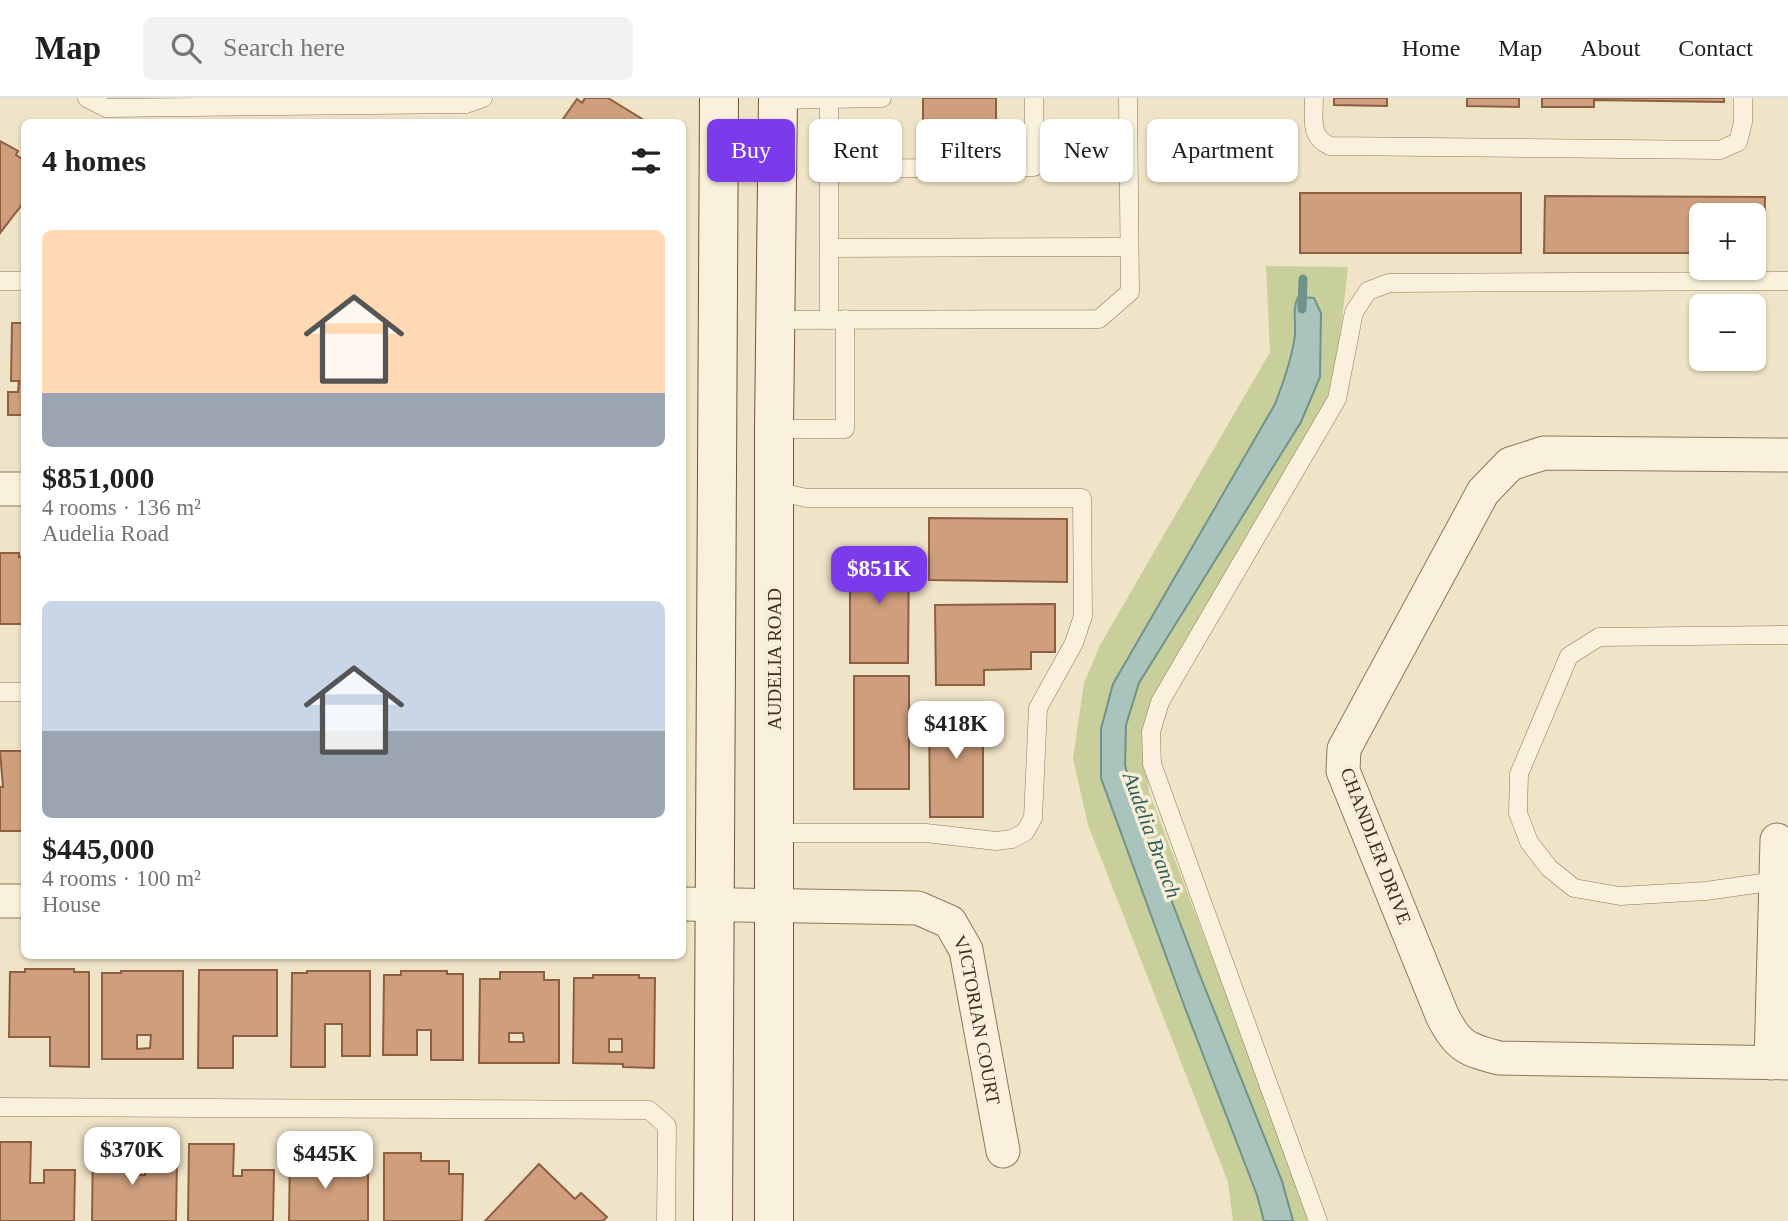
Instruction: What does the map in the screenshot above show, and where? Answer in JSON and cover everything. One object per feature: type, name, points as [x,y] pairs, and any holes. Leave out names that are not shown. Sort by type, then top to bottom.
[{"type":"main road","points":[[713,1221],[698,904],[718,491],[719,98]]},
{"type":"main road","name":"AUDELIA ROAD","points":[[774,1221],[774,429],[778,99]]},
{"type":"main road","points":[[718,491],[774,491]]},
{"type":"street","name":"CHANDLER DRIVE","points":[[1780,1063],[1499,1058],[1468,1050],[1450,1030],[1442,1015],[1343,771],[1344,749],[1381,677],[1483,492],[1510,464],[1544,453],[1788,455]]},
{"type":"street","points":[[0,489],[21,489]]},
{"type":"street","points":[[1777,840],[1780,1063]]},
{"type":"street","points":[[0,901],[21,901]]},
{"type":"street","name":"VICTORIAN COURT","points":[[698,904],[918,908],[950,922],[966,950],[1003,1151]]},
{"type":"lane","points":[[87,98],[106,108],[466,104],[483,98]]},
{"type":"lane","points":[[778,99],[882,98]]},
{"type":"lane","points":[[902,168],[1034,167],[1034,98]]},
{"type":"lane","points":[[777,320],[1099,319],[1130,292],[1128,98]]},
{"type":"lane","points":[[1314,98],[1314,133],[1321,142],[1330,146],[1720,150],[1738,142],[1743,122],[1743,98]]},
{"type":"lane","points":[[829,99],[829,119]]},
{"type":"lane","points":[[774,429],[845,429],[829,247],[829,182]]},
{"type":"lane","points":[[829,247],[1128,247]]},
{"type":"lane","points":[[0,281],[21,281]]},
{"type":"lane","points":[[1318,1221],[1152,764],[1151,732],[1160,702],[1337,398],[1354,312],[1368,291],[1389,283],[1788,281]]},
{"type":"lane","points":[[774,491],[807,498],[1083,498],[1083,617],[1074,643],[1038,708],[1032,818],[1025,832],[1012,839],[996,841],[926,833],[774,833]]},
{"type":"lane","points":[[1776,881],[1706,891],[1620,895],[1574,888],[1549,868],[1530,842],[1518,813],[1519,774],[1569,656],[1599,638],[1788,635]]},
{"type":"lane","points":[[0,692],[21,692]]},
{"type":"lane","points":[[0,1107],[649,1110],[667,1126],[666,1221]]},
{"type":"green space","points":[[1266,266],[1348,267],[1336,375],[1319,423],[1144,743],[1149,792],[1305,1201],[1307,1221],[1233,1221],[1228,1182],[1088,825],[1073,758],[1084,683],[1100,645],[1270,352]]},
{"type":"water","points":[[1298,297],[1314,298],[1321,313],[1320,377],[1301,422],[1139,683],[1126,725],[1125,765],[1138,812],[1282,1181],[1293,1221],[1264,1221],[1257,1195],[1101,778],[1101,729],[1113,684],[1275,404],[1292,353]]},
{"type":"building","points":[[585,98],[608,98],[642,119],[563,119],[577,99],[582,103]]},
{"type":"building","points":[[923,98],[996,98],[996,119],[923,119]]},
{"type":"building","points":[[1334,98],[1387,98],[1387,106],[1334,105]]},
{"type":"building","points":[[1467,98],[1519,98],[1519,107],[1467,106]]},
{"type":"building","points":[[1542,98],[1724,98],[1724,102],[1594,100],[1594,107],[1542,107]]},
{"type":"building","points":[[0,141],[18,151],[16,155],[21,158],[21,206],[0,233]]},
{"type":"building","points":[[1300,193],[1521,193],[1521,253],[1300,253]]},
{"type":"building","points":[[1545,196],[1765,197],[1765,203],[1689,203],[1689,253],[1544,253]]},
{"type":"building","points":[[12,323],[21,323],[21,415],[8,415],[8,392],[18,392],[19,381],[11,381]]},
{"type":"building","points":[[929,518],[1067,519],[1067,582],[929,580]]},
{"type":"building","points":[[850,549],[909,549],[908,663],[850,663]]},
{"type":"building","points":[[0,553],[19,553],[21,624],[0,624]]},
{"type":"building","points":[[1055,604],[1055,652],[1031,652],[1031,669],[984,670],[984,685],[936,685],[935,605]]},
{"type":"building","points":[[854,676],[909,676],[909,789],[854,789]]},
{"type":"building","points":[[929,705],[983,705],[983,817],[930,817]]},
{"type":"building","points":[[0,751],[21,751],[21,831],[0,831],[0,787],[3,787]]},
{"type":"building","points":[[25,969],[74,969],[74,972],[89,972],[89,1067],[50,1066],[50,1037],[9,1037],[10,972],[25,972]]},
{"type":"building","points":[[199,970],[277,970],[277,1036],[233,1036],[233,1068],[198,1068]]},
{"type":"building","points":[[183,971],[183,1059],[102,1059],[102,973]],"holes":[[[137,1035],[151,1035],[150,1048],[137,1049]]]},
{"type":"building","points":[[370,971],[370,1056],[342,1056],[342,1024],[325,1024],[325,1067],[291,1067],[292,973]]},
{"type":"building","points":[[401,971],[447,971],[447,974],[463,974],[463,1060],[431,1060],[431,1030],[417,1030],[417,1055],[383,1055],[384,975],[401,975]]},
{"type":"building","points":[[500,972],[544,972],[544,980],[559,980],[559,1063],[479,1063],[480,979],[500,979]],"holes":[[[509,1033],[523,1033],[524,1042],[509,1042]]]},
{"type":"building","points":[[593,975],[639,975],[639,978],[655,978],[654,1068],[573,1063],[574,978],[593,978]],"holes":[[[609,1039],[622,1039],[622,1052],[609,1052]]]},
{"type":"building","points":[[0,1142],[31,1142],[30,1183],[44,1183],[44,1170],[75,1170],[74,1221],[0,1221]]},
{"type":"building","points":[[93,1143],[128,1143],[128,1175],[145,1175],[145,1156],[177,1157],[176,1221],[92,1221]]},
{"type":"building","points":[[189,1144],[234,1144],[233,1176],[242,1176],[242,1170],[274,1170],[273,1221],[188,1221]]},
{"type":"building","points":[[290,1151],[324,1152],[324,1173],[368,1174],[368,1221],[289,1221]]},
{"type":"building","points":[[384,1153],[421,1153],[421,1161],[449,1161],[449,1174],[463,1174],[462,1221],[384,1221]]},
{"type":"building","points":[[539,1164],[575,1199],[581,1193],[607,1217],[603,1221],[485,1221]]},
{"type":"waterway","name":"Audelia Branch","points":[[1302,309],[1303,279]]}]
